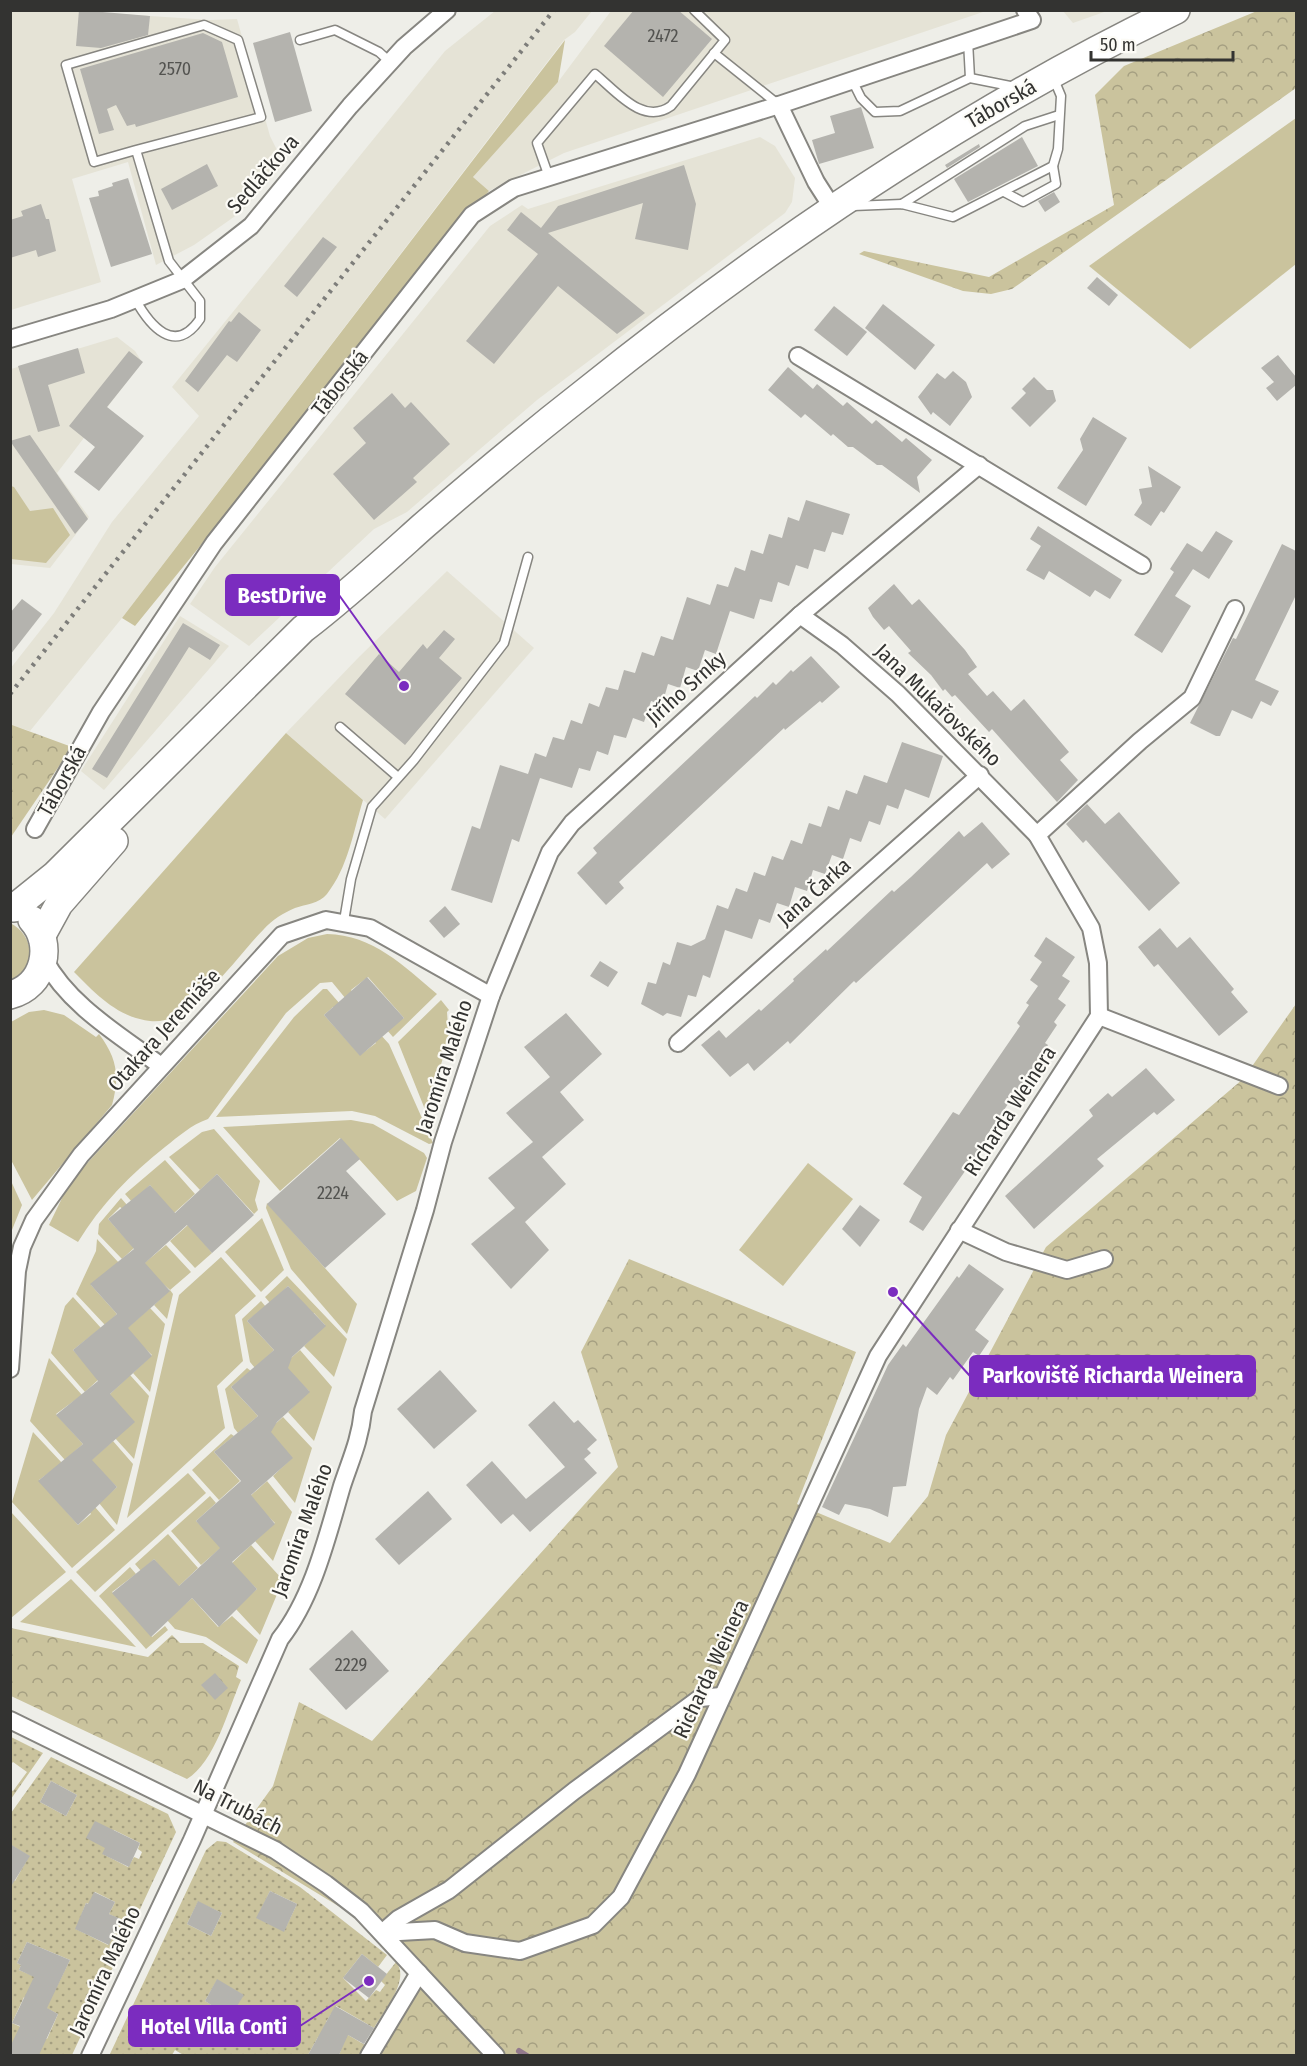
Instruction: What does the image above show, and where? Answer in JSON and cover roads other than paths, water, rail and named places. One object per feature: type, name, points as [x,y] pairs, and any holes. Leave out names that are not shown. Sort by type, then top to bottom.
[{"type":"main road","name":"Táborská","points":[[12,908],[55,875],[296,636],[585,392],[832,207],[1027,89],[1176,10]]},
{"type":"main road","name":"Táborská","points":[[19,991],[39,974],[43,947],[59,904],[83,874],[315,633],[336,604]]},
{"type":"main road","points":[[12,908],[29,916],[43,947]]},
{"type":"street","name":"Sedláčkova","points":[[10,339],[135,299],[182,280],[251,226],[350,106],[390,63],[447,10]]},
{"type":"street","name":"Táborská","points":[[35,829],[100,712],[213,543],[472,215],[514,188],[779,105],[1032,20],[1025,10]]},
{"type":"street","points":[[779,105],[816,182],[832,207]]},
{"type":"street","points":[[798,356],[1142,565]]},
{"type":"street","name":"Jiřího Srnky","points":[[491,996],[550,852],[572,823],[800,615],[979,465]]},
{"type":"street","points":[[1037,835],[1140,741],[1192,698],[1235,609]]},
{"type":"street","name":"Jana Mukařovského","points":[[800,615],[842,645],[898,694],[1037,835],[1091,928],[1098,963],[1099,1016]]},
{"type":"street","name":"Jana Čarka","points":[[678,1043],[980,775]]},
{"type":"street","name":"Otakara Jeremiáše","points":[[10,1369],[13,1284],[22,1247],[34,1220],[81,1155],[282,935],[326,920],[344,921],[370,928],[491,996]]},
{"type":"street","points":[[43,947],[55,980],[75,1001],[161,1066]]},
{"type":"street","points":[[19,991],[48,990],[75,1001]]},
{"type":"street","name":"Jaromíra Malého","points":[[90,2055],[280,1639],[292,1624],[324,1544],[359,1440],[363,1411],[410,1263],[443,1142],[491,996]]},
{"type":"street","points":[[1099,1016],[1279,1086]]},
{"type":"street","name":"Richarda Weinera","points":[[382,1934],[435,1930],[465,1943],[520,1951],[593,1925],[621,1896],[687,1774],[870,1372],[959,1230],[1099,1016]]},
{"type":"street","points":[[959,1230],[1006,1252],[1067,1270],[1104,1258]]},
{"type":"street","points":[[382,1934],[398,1918],[449,1890],[574,1791],[700,1698],[721,1696]]},
{"type":"street","name":"Na Trubách","points":[[10,1720],[275,1850],[317,1878],[360,1911],[496,2055]]},
{"type":"street","points":[[369,2055],[419,1973]]},
{"type":"lane","points":[[549,177],[537,143],[595,74],[637,108],[655,112],[670,106],[725,40],[694,10]]},
{"type":"lane","points":[[204,26],[238,40],[261,117],[136,150],[94,162],[66,65],[204,26]]},
{"type":"lane","points":[[300,40],[336,30],[379,52],[390,63]]},
{"type":"lane","points":[[968,41],[970,78]]},
{"type":"lane","points":[[714,53],[779,105]]},
{"type":"lane","points":[[1004,192],[1023,202],[1056,184],[1053,166],[1058,149],[1061,96],[1052,75]]},
{"type":"lane","points":[[852,80],[861,98],[875,112],[900,111],[970,78],[1027,89]]},
{"type":"lane","points":[[902,204],[1025,126],[1059,115]]},
{"type":"lane","points":[[135,299],[147,321],[158,331],[179,337],[186,334],[200,319],[202,309],[200,301],[169,261],[136,150]]},
{"type":"lane","points":[[832,207],[902,204],[953,217],[1053,166]]},
{"type":"lane","points":[[344,921],[351,879],[372,807],[399,777],[504,643],[528,557]]},
{"type":"lane","points":[[340,728],[399,777]]},
{"type":"waterway","points":[[519,2051],[527,2056]]},
{"type":"railway","points":[[10,694],[554,10]]},
{"type":"place","name":"BestDrive","points":[[404,686]]},
{"type":"place","name":"Parkoviště Richarda Weinera","points":[[893,1292]]},
{"type":"place","name":"Hotel Villa Conti","points":[[369,1981]]}]
